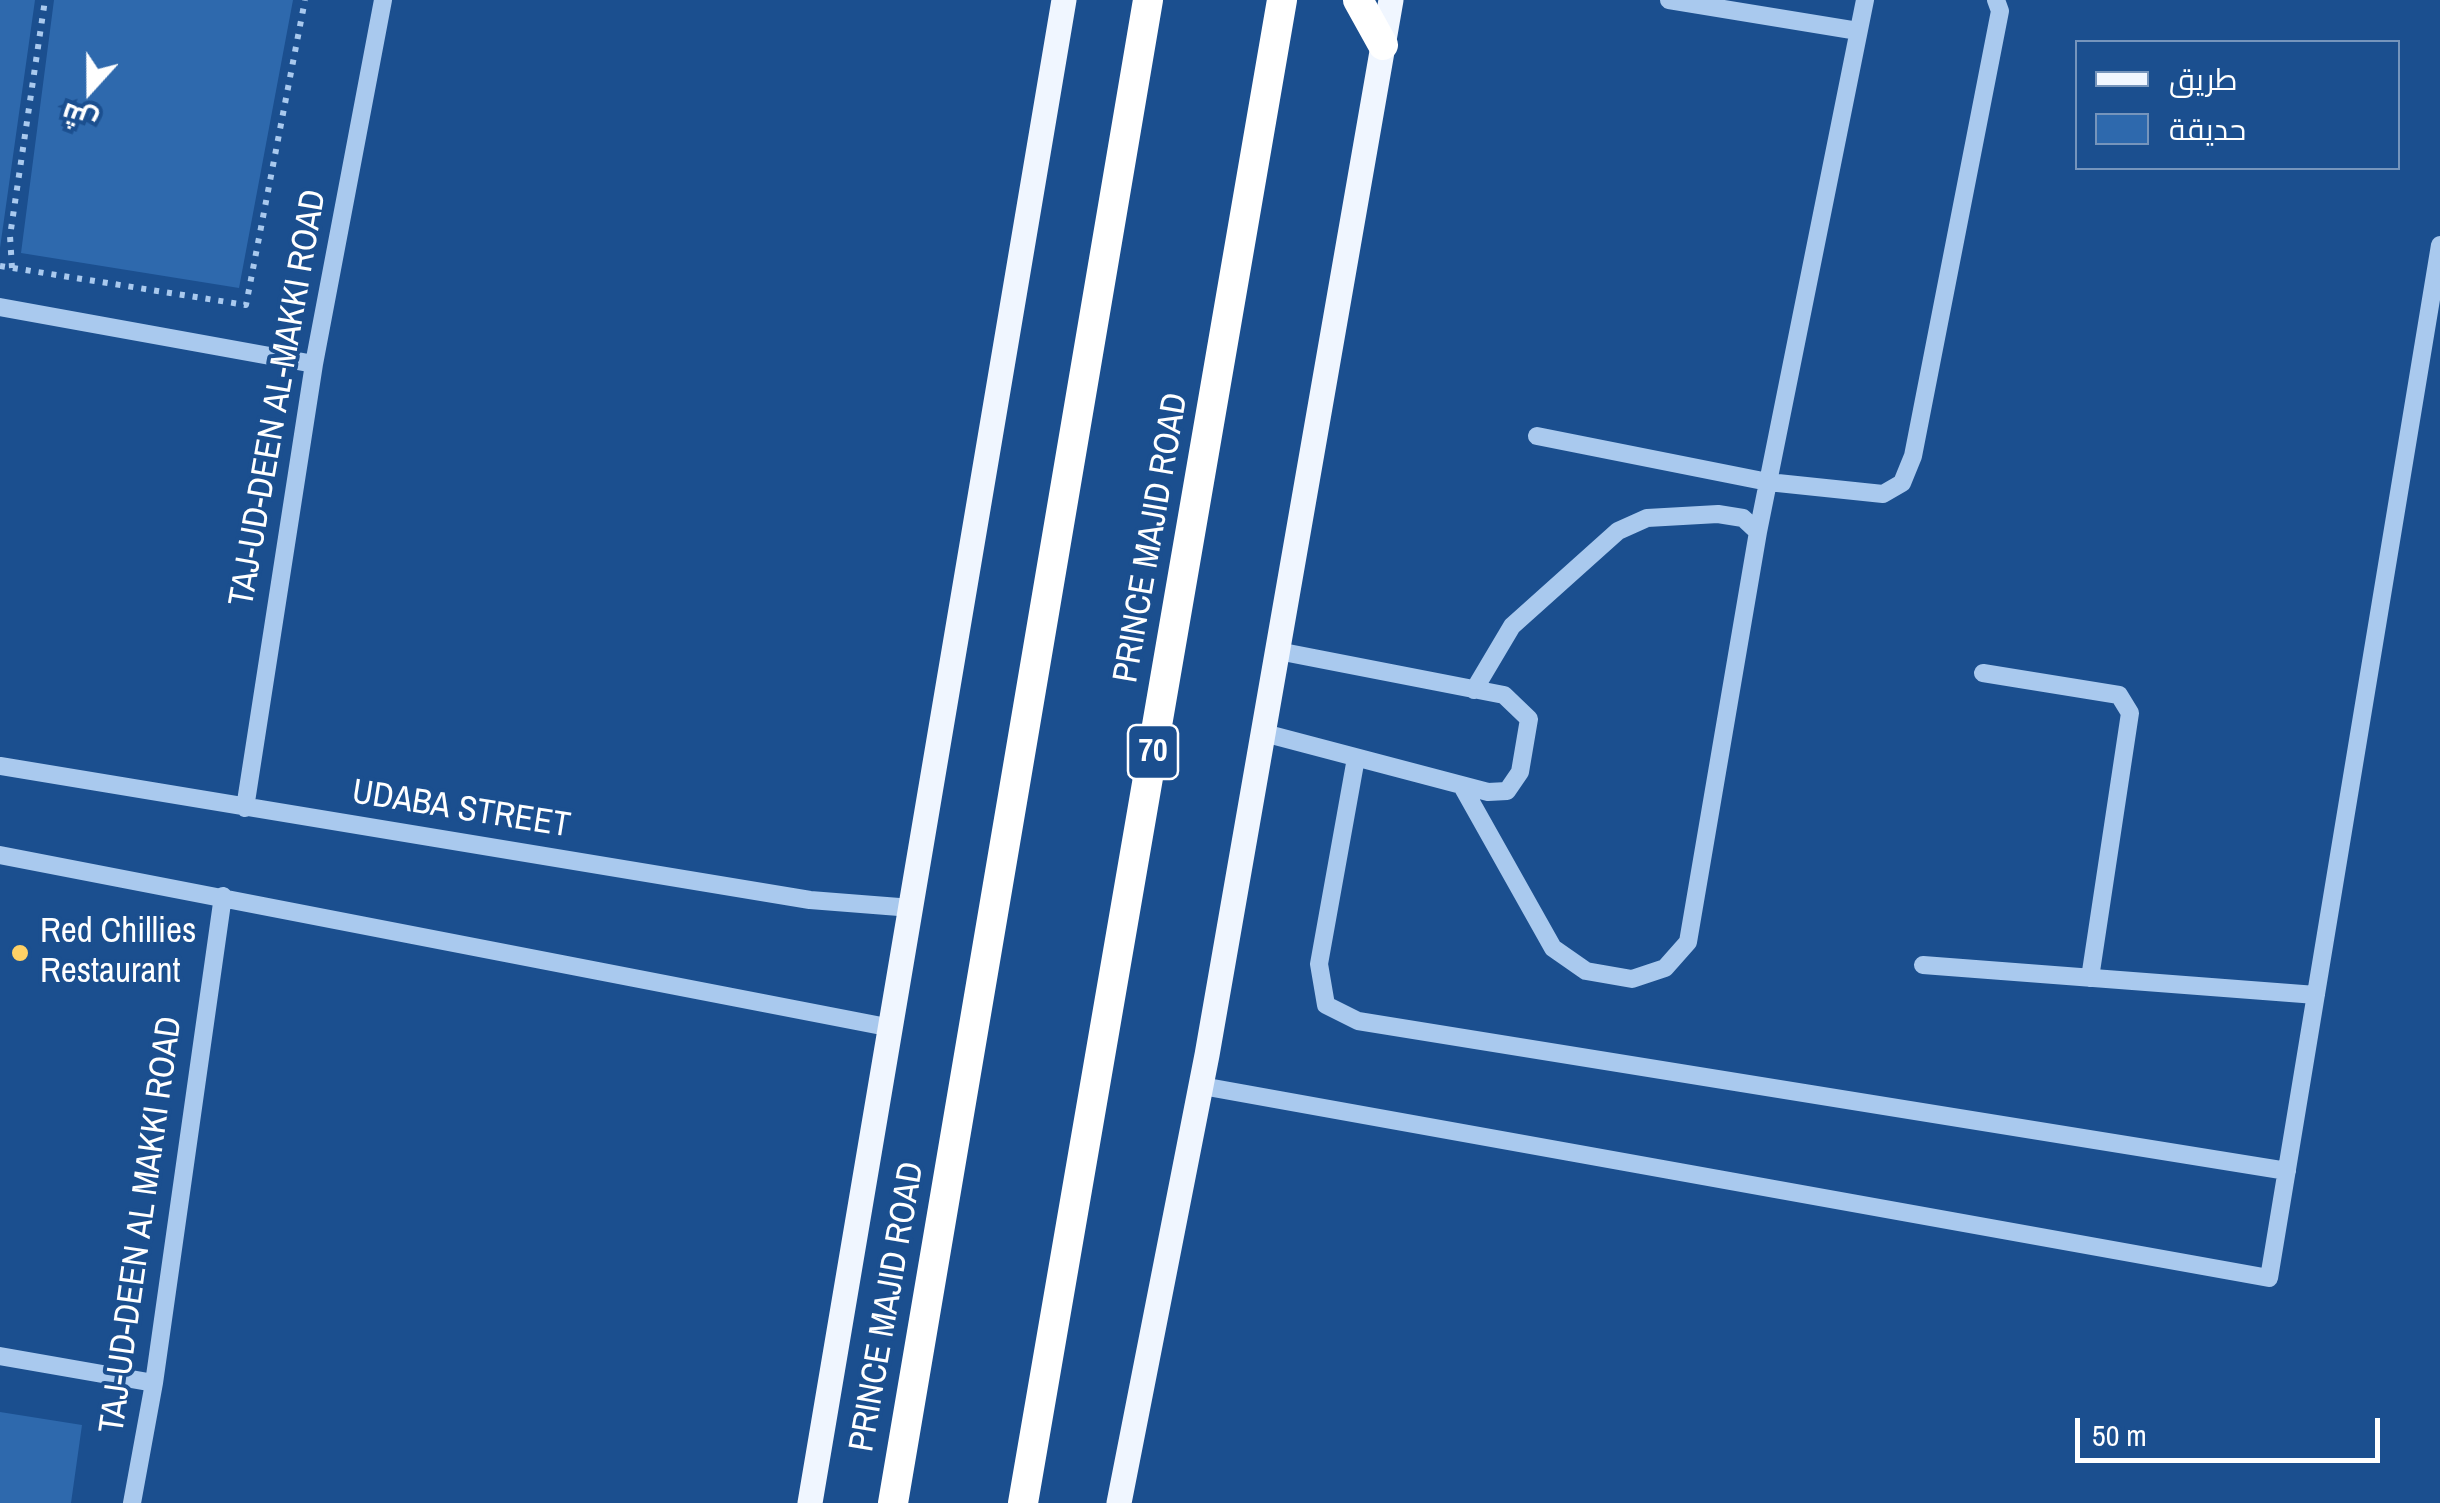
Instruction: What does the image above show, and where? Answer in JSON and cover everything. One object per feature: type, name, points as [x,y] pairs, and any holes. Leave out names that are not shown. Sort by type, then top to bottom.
[{"type":"highway","name":"PRINCE MAJID ROAD","points":[[892,1503],[1148,0]]},
{"type":"highway","name":"PRINCE MAJID ROAD","points":[[1023,1503],[1282,0]]},
{"type":"highway","points":[[1358,0],[1384,45]]},
{"type":"main road","points":[[810,1503],[1064,0]]},
{"type":"main road","points":[[1118,1503],[1202,1086],[1391,0]]},
{"type":"street","name":"TAJ-UD-DEEN AL-MAKKI ROAD","points":[[245,808],[314,364],[383,0]]},
{"type":"street","points":[[1669,0],[1858,31]]},
{"type":"street","points":[[1462,786],[1553,948],[1586,970],[1632,978],[1665,968],[1688,942],[1758,532],[1865,0]]},
{"type":"street","points":[[1537,436],[1768,482],[1883,494],[1902,483],[1913,456],[1989,69],[2000,11],[1996,0]]},
{"type":"street","points":[[1202,1086],[2270,1278],[2440,245]]},
{"type":"street","points":[[0,306],[314,364]]},
{"type":"street","points":[[1474,690],[1512,626],[1618,530],[1647,518],[1718,514],[1743,518],[1758,532]]},
{"type":"street","points":[[1264,733],[1462,786],[1507,791],[1520,772],[1530,719],[1504,695],[1278,651]]},
{"type":"street","points":[[1983,674],[2119,695],[2130,712],[2090,978]]},
{"type":"street","points":[[1356,758],[1320,964],[1326,1005],[1358,1021],[2287,1172]]},
{"type":"street","name":"UDABA STREET","points":[[0,766],[810,900],[912,908]]},
{"type":"street","points":[[0,856],[892,1028]]},
{"type":"street","name":"TAJ-UD-DEEN AL MAKKI ROAD","points":[[132,1503],[154,1383],[223,896]]},
{"type":"street","points":[[1923,965],[2316,994]]},
{"type":"street","points":[[0,1356],[154,1383]]},
{"type":"path","points":[[12,268],[10,236],[44,0]]},
{"type":"path","points":[[0,266],[246,305],[304,0]]},
{"type":"green space","points":[[0,0],[35,0],[0,248]]},
{"type":"green space","points":[[54,0],[293,0],[239,288],[21,253]]},
{"type":"green space","points":[[0,1412],[82,1425],[71,1503],[0,1503]]},
{"type":"place","name":"Red Chillies Restaurant","points":[[20,953]]}]
